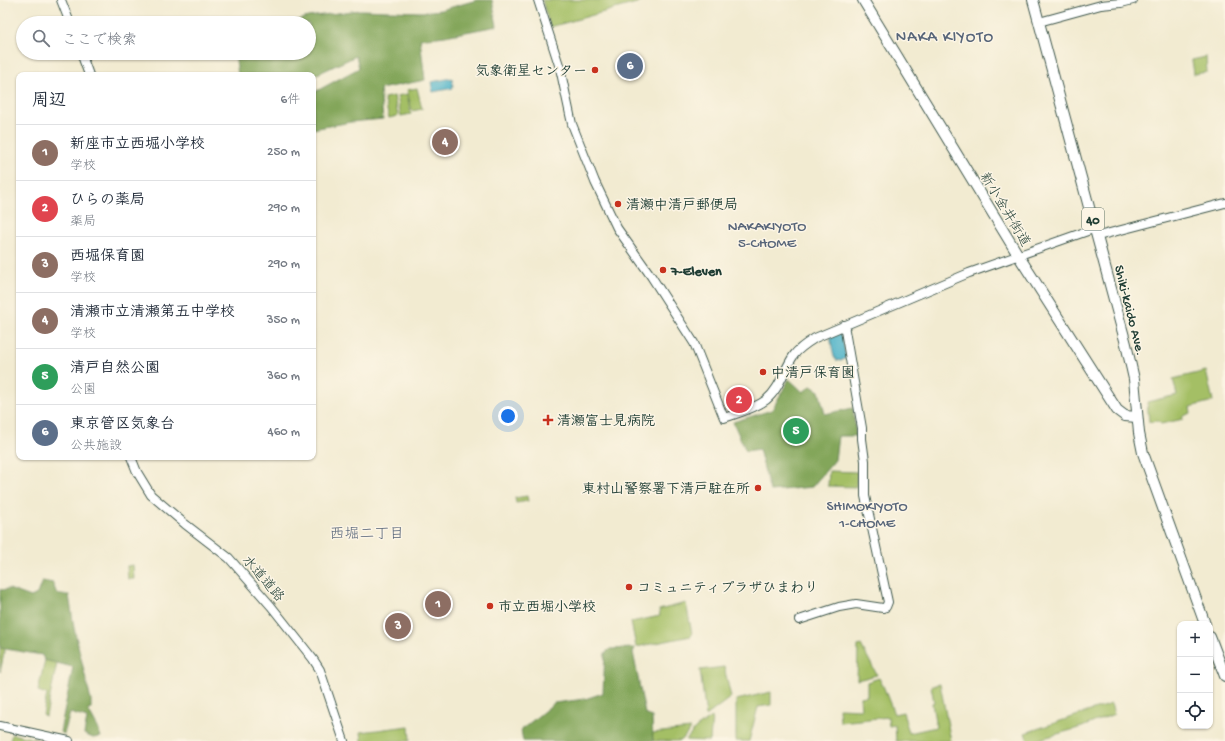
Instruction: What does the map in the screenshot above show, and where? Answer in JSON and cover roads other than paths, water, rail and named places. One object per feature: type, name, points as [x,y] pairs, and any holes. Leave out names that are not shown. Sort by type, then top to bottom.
[{"type":"main road","name":"新小金井街道","points":[[863,0],[1018,256],[1117,410],[1125,416],[1137,417]]},
{"type":"main road","name":"Shiki-kaido Ave.","points":[[1033,0],[1118,310],[1136,390],[1140,443],[1146,467],[1204,621]]},
{"type":"main road","points":[[1213,645],[1225,676]]},
{"type":"street","points":[[61,0],[67,16]]},
{"type":"street","points":[[538,0],[560,68],[572,124],[595,182],[617,228],[652,276],[694,343],[724,418],[751,408],[767,400],[773,394],[798,349],[815,338],[844,325],[955,279],[1018,256],[1096,232],[1225,203]]},
{"type":"street","points":[[1039,22],[1101,5],[1133,0]]},
{"type":"street","points":[[85,60],[89,72]]},
{"type":"street","points":[[799,620],[839,607],[851,605],[862,604],[883,608],[886,607],[888,602],[865,496],[865,461],[862,428],[844,325]]},
{"type":"street","name":"水道道路","points":[[132,460],[137,472],[151,495],[180,520],[229,558],[271,606],[313,659],[320,670],[344,741]]},
{"type":"street","points":[[0,726],[69,741]]},
{"type":"water","points":[[452,78],[453,88],[433,92],[431,82]]},
{"type":"water","points":[[838,333],[842,335],[846,358],[841,361],[836,360],[834,357],[830,336]]},
{"type":"place","name":"東京管区気象台","points":[[630,66]]},
{"type":"place","name":"気象衛星センター","points":[[595,70]]},
{"type":"place","name":"清瀬市立清瀬第五中学校","points":[[445,142]]},
{"type":"place","name":"清瀬中清戸郵便局","points":[[618,204]]},
{"type":"place","name":"7-Eleven","points":[[663,270]]},
{"type":"place","name":"中清戸保育園","points":[[763,372]]},
{"type":"place","name":"ひらの薬局","points":[[739,400]]},
{"type":"place","name":"清瀬富士見病院","points":[[548,420]]},
{"type":"place","name":"清戸自然公園","points":[[796,431]]},
{"type":"place","name":"東村山警察署下清戸駐在所","points":[[758,488]]},
{"type":"place","name":"コミュニティプラザひまわり","points":[[629,587]]},
{"type":"place","name":"新座市立西堀小学校","points":[[438,604]]},
{"type":"place","name":"市立西堀小学校","points":[[490,606]]},
{"type":"place","name":"西堀保育園","points":[[398,626]]},
{"type":"district","name":"NAKA KIYOTO","points":[[945,35]]},
{"type":"district","name":"NAKAKIYOTO 5-CHOME","points":[[767,234]]},
{"type":"district","name":"SHIMOKIYOTO 1-CHOME","points":[[867,514]]},
{"type":"district","name":"西堀二丁目","points":[[367,533]]}]
